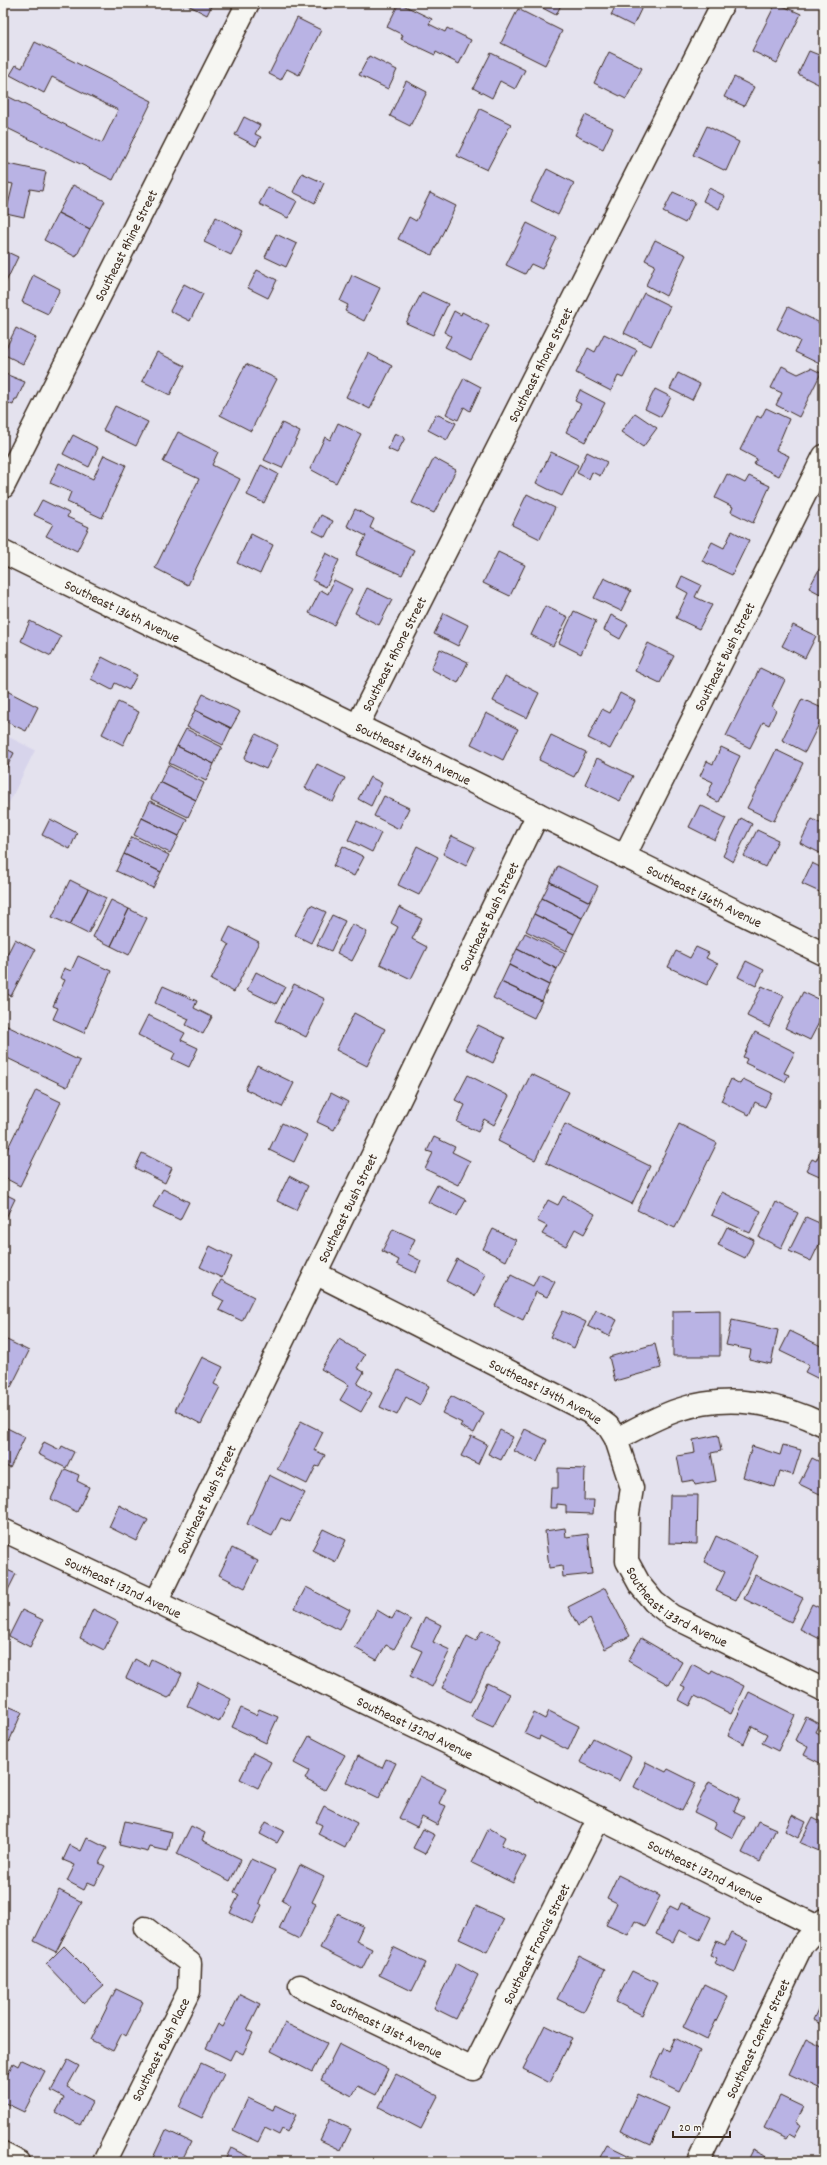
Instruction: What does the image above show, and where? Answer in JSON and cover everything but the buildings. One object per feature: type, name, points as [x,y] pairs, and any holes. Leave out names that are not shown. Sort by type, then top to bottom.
[{"type":"street","name":"Southeast Rhine Street","points":[[3,487],[248,3]]},
{"type":"street","name":"Southeast Rhone Street","points":[[358,726],[723,3]]},
{"type":"street","name":"Southeast Bush Street","points":[[624,857],[824,456]]},
{"type":"street","name":"Southeast 136th Avenue","points":[[3,552],[824,954]]},
{"type":"street","name":"Southeast Bush Street","points":[[156,1602],[317,1274],[395,1108],[538,814]]},
{"type":"street","name":"Southeast 134th Avenue","points":[[317,1274],[589,1412],[608,1426],[616,1439]]},
{"type":"street","points":[[616,1439],[678,1410],[732,1401],[761,1403],[808,1417],[824,1425]]},
{"type":"street","name":"Southeast 133rd Avenue","points":[[616,1439],[632,1488],[628,1513],[627,1561],[640,1585],[654,1602],[672,1616],[824,1690]]},
{"type":"street","name":"Southeast 132nd Avenue","points":[[3,1530],[156,1602],[822,1925]]},
{"type":"street","name":"Southeast Francis Street","points":[[473,2069],[599,1818]]},
{"type":"street","name":"Southeast Center Street","points":[[698,2162],[802,1945],[822,1925]]},
{"type":"street","name":"Southeast Bush Place","points":[[104,2162],[189,1991],[190,1963],[145,1928]]},
{"type":"street","name":"Southeast 131st Avenue","points":[[300,1986],[473,2069]]},
{"type":"street","points":[[3,2154],[19,2162]]},
{"type":"shaded area","points":[[3,734],[35,750],[3,815]]}]
